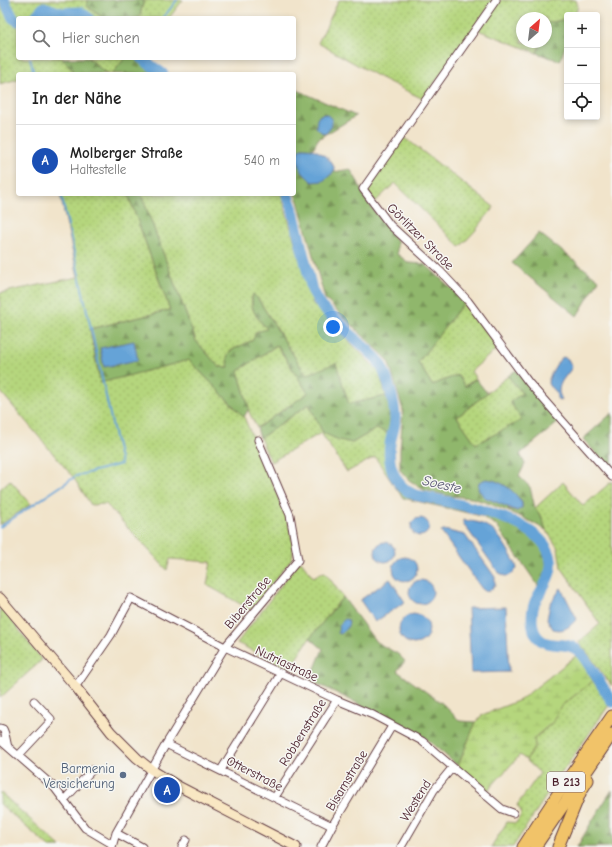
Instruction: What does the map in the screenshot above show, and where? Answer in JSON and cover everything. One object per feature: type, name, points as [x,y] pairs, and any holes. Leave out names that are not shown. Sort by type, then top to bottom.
[{"type":"highway","name":"B 213","points":[[523,847],[611,717]]},
{"type":"highway","name":"B 213","points":[[535,847],[612,734]]},
{"type":"highway","name":"B 213","points":[[558,847],[581,791],[612,742]]},
{"type":"main road","points":[[0,598],[75,686],[112,733],[137,758],[152,770],[178,786],[296,847]]},
{"type":"street","name":"Görlitzer Straße","points":[[496,0],[363,189],[390,225],[440,271],[468,301],[529,383],[612,476]]},
{"type":"street","name":"Biberstraße","points":[[112,846],[116,833],[166,744],[225,647],[298,560],[290,515],[258,440]]},
{"type":"street","name":"Nutriastraße","points":[[75,686],[111,635],[131,598],[225,647],[337,700],[373,715],[422,741],[502,809],[513,813]]},
{"type":"street","points":[[222,770],[281,673]]},
{"type":"street","name":"Robbenstraße","points":[[275,797],[337,700]]},
{"type":"street","points":[[18,756],[50,722],[51,719],[34,701]]},
{"type":"street","name":"Bisamstraße","points":[[321,847],[392,726]]},
{"type":"street","points":[[0,728],[5,732],[5,740],[8,747]]},
{"type":"street","points":[[0,740],[54,787],[86,828],[112,846]]},
{"type":"street","name":"Otterstraße","points":[[166,744],[222,770],[332,826]]},
{"type":"street","name":"Westend","points":[[401,847],[434,790],[452,768]]},
{"type":"street","points":[[64,800],[92,770]]},
{"type":"street","points":[[116,833],[142,847]]},
{"type":"street","points":[[182,847],[186,840]]},
{"type":"green space","points":[[0,0],[87,0],[87,6],[100,16],[16,16],[16,60],[64,60],[73,72],[16,72],[16,80],[0,84]]},
{"type":"green space","points":[[87,0],[144,0],[140,16],[100,16],[87,6]]},
{"type":"green space","points":[[144,0],[183,0],[171,16],[140,16]]},
{"type":"green space","points":[[339,0],[494,0],[423,99],[377,76],[318,43]]},
{"type":"green space","points":[[500,0],[576,0],[578,6],[576,12],[564,12],[564,20],[552,22],[552,12],[516,12],[516,45],[478,30]]},
{"type":"green space","points":[[564,20],[564,50],[560,61],[537,53],[539,48],[552,48],[552,22]]},
{"type":"green space","points":[[524,48],[539,48],[537,53]]},
{"type":"green space","points":[[64,60],[90,60],[105,72],[73,72]]},
{"type":"green space","points":[[90,60],[123,60],[114,72],[105,72]]},
{"type":"green space","points":[[123,60],[136,60],[152,72],[114,72]]},
{"type":"green space","points":[[296,89],[356,116],[318,139],[313,149],[302,148],[328,176],[334,172],[350,169],[358,182],[364,197],[397,241],[397,254],[409,263],[425,264],[465,301],[418,362],[432,385],[458,375],[465,386],[476,379],[487,393],[457,417],[476,444],[522,420],[510,402],[522,393],[508,376],[516,370],[560,421],[520,454],[525,464],[519,476],[530,487],[535,508],[542,518],[546,530],[522,517],[485,502],[472,498],[450,496],[424,490],[409,480],[400,470],[403,410],[388,360],[325,299],[296,196]],"holes":[[[519,498],[522,503],[522,508],[517,511],[508,509]]]},
{"type":"green space","points":[[404,137],[494,207],[460,247],[395,183],[375,202],[366,191]]},
{"type":"green space","points":[[60,196],[129,196],[170,310],[90,329],[100,382],[189,360],[244,417],[287,517],[293,543],[293,554],[291,560],[251,610],[207,585],[211,562],[170,559],[167,570],[106,504],[91,505],[73,477],[0,391],[0,293],[78,277]]},
{"type":"green space","points":[[129,196],[142,196],[196,341],[219,367],[229,367],[227,358],[230,351],[253,340],[256,332],[267,329],[257,317],[253,309],[253,294],[258,299],[306,375],[336,363],[349,404],[386,396],[391,410],[389,433],[376,429],[352,443],[339,440],[323,433],[309,404],[260,438],[257,428],[308,393],[277,345],[238,371],[249,408],[244,417],[189,360],[100,383],[90,329],[170,310]]},
{"type":"green space","points":[[142,196],[282,196],[313,304],[379,372],[386,396],[349,404],[306,375],[258,299],[253,294],[253,309],[257,317],[267,329],[253,340],[230,351],[230,367],[219,367],[196,341]]},
{"type":"green space","points":[[539,233],[599,280],[577,316],[512,263]]},
{"type":"green space","points":[[465,301],[499,347],[471,371],[476,379],[465,386],[458,375],[432,385],[418,362]]},
{"type":"green space","points":[[277,345],[308,393],[257,428],[248,410],[249,408],[238,371]]},
{"type":"green space","points":[[508,376],[522,393],[523,420],[476,444],[457,417]]},
{"type":"green space","points":[[309,404],[323,433],[352,443],[376,429],[389,433],[387,458],[391,477],[389,478],[375,457],[347,472],[321,433],[271,462],[260,438]]},
{"type":"green space","points":[[612,413],[612,471],[583,439]]},
{"type":"green space","points":[[391,477],[408,494],[484,512],[507,521],[538,540],[545,553],[547,570],[539,587],[496,525],[481,516],[403,498],[389,478]]},
{"type":"green space","points":[[10,480],[31,504],[0,525],[0,489]]},
{"type":"green space","points":[[612,481],[612,686],[579,642],[600,624],[561,567],[558,548],[546,530],[542,518],[535,508],[563,482],[583,506]]},
{"type":"green space","points":[[301,561],[313,577],[325,572],[343,597],[310,638],[289,669],[237,643]]},
{"type":"green space","points":[[343,597],[376,642],[398,654],[405,661],[397,671],[443,704],[460,721],[476,722],[458,766],[422,735],[310,680],[323,649],[310,638]]},
{"type":"green space","points":[[0,605],[42,660],[0,698]]},
{"type":"green space","points":[[577,655],[593,681],[560,707],[554,721],[534,738],[535,746],[526,760],[520,755],[487,791],[458,766],[476,722],[482,715],[520,700]]},
{"type":"green space","points":[[593,681],[609,705],[554,784],[513,847],[491,847],[507,822],[516,823],[522,813],[517,805],[540,773],[526,760],[535,746],[534,739],[554,721],[560,707]]},
{"type":"green space","points":[[612,790],[612,847],[577,847],[592,821]]},
{"type":"green space","points":[[0,792],[61,847],[49,847],[0,804]]},
{"type":"water","points":[[325,114],[331,118],[332,123],[330,129],[325,134],[316,127],[317,119],[320,115]]},
{"type":"water","points":[[302,148],[312,149],[323,155],[333,165],[334,172],[323,181],[312,182],[302,172],[296,156]]},
{"type":"water","points":[[134,341],[138,360],[104,367],[100,348]]},
{"type":"water","points":[[563,357],[568,359],[572,367],[560,384],[559,392],[562,400],[559,401],[556,392],[549,386],[548,382],[556,364]]},
{"type":"water","points":[[486,479],[497,481],[516,494],[522,503],[522,508],[517,511],[484,497],[478,489],[479,482]]},
{"type":"water","points":[[420,518],[426,521],[429,527],[426,533],[420,536],[414,533],[411,527],[414,521]]},
{"type":"water","points":[[463,520],[485,525],[495,532],[515,561],[517,569],[509,576],[505,576],[498,572],[463,523]]},
{"type":"water","points":[[444,530],[465,535],[495,577],[495,585],[492,587],[493,589],[485,591],[482,589],[441,532]]},
{"type":"water","points":[[385,542],[392,545],[395,552],[392,559],[385,562],[378,559],[375,552],[378,545]]},
{"type":"water","points":[[405,557],[410,558],[416,564],[416,574],[410,580],[405,581],[400,580],[394,574],[393,569],[394,564],[400,558]]},
{"type":"water","points":[[390,579],[405,602],[375,622],[360,600]]},
{"type":"water","points":[[421,580],[426,581],[432,587],[432,597],[426,603],[421,604],[416,603],[410,597],[409,592],[410,587],[416,581]]},
{"type":"water","points":[[561,588],[577,619],[566,628],[557,630],[553,629],[547,619],[550,604]]},
{"type":"water","points":[[506,607],[509,672],[471,673],[468,608]]},
{"type":"water","points":[[414,614],[420,615],[428,623],[428,635],[420,643],[414,644],[408,643],[400,635],[399,629],[400,623],[408,615]]},
{"type":"water","points":[[345,619],[348,620],[349,623],[347,628],[341,634],[338,633],[340,625]]},
{"type":"waterway","name":"Soeste","points":[[4,0],[13,18],[16,20]]},
{"type":"waterway","points":[[165,16],[177,0]]},
{"type":"waterway","name":"Soeste","points":[[36,16],[44,7],[61,13],[80,12],[86,16]]},
{"type":"waterway","points":[[30,60],[34,72]]},
{"type":"waterway","name":"Soeste","points":[[144,60],[160,72]]},
{"type":"waterway","points":[[0,527],[76,476],[121,464],[61,196]]},
{"type":"waterway","name":"Soeste","points":[[288,196],[292,207],[312,290],[322,307],[377,359],[384,372],[394,405],[395,420],[389,452],[391,467],[398,481],[402,487],[415,495],[479,509],[504,518],[526,529],[543,542],[551,558],[548,578],[535,601],[532,612],[532,624],[534,631],[543,641],[571,646],[576,649],[590,666],[612,702]]},
{"type":"place","name":"Barmenia Versicherung","points":[[123,775]]},
{"type":"place","name":"Molberger Straße","points":[[167,790]]}]
